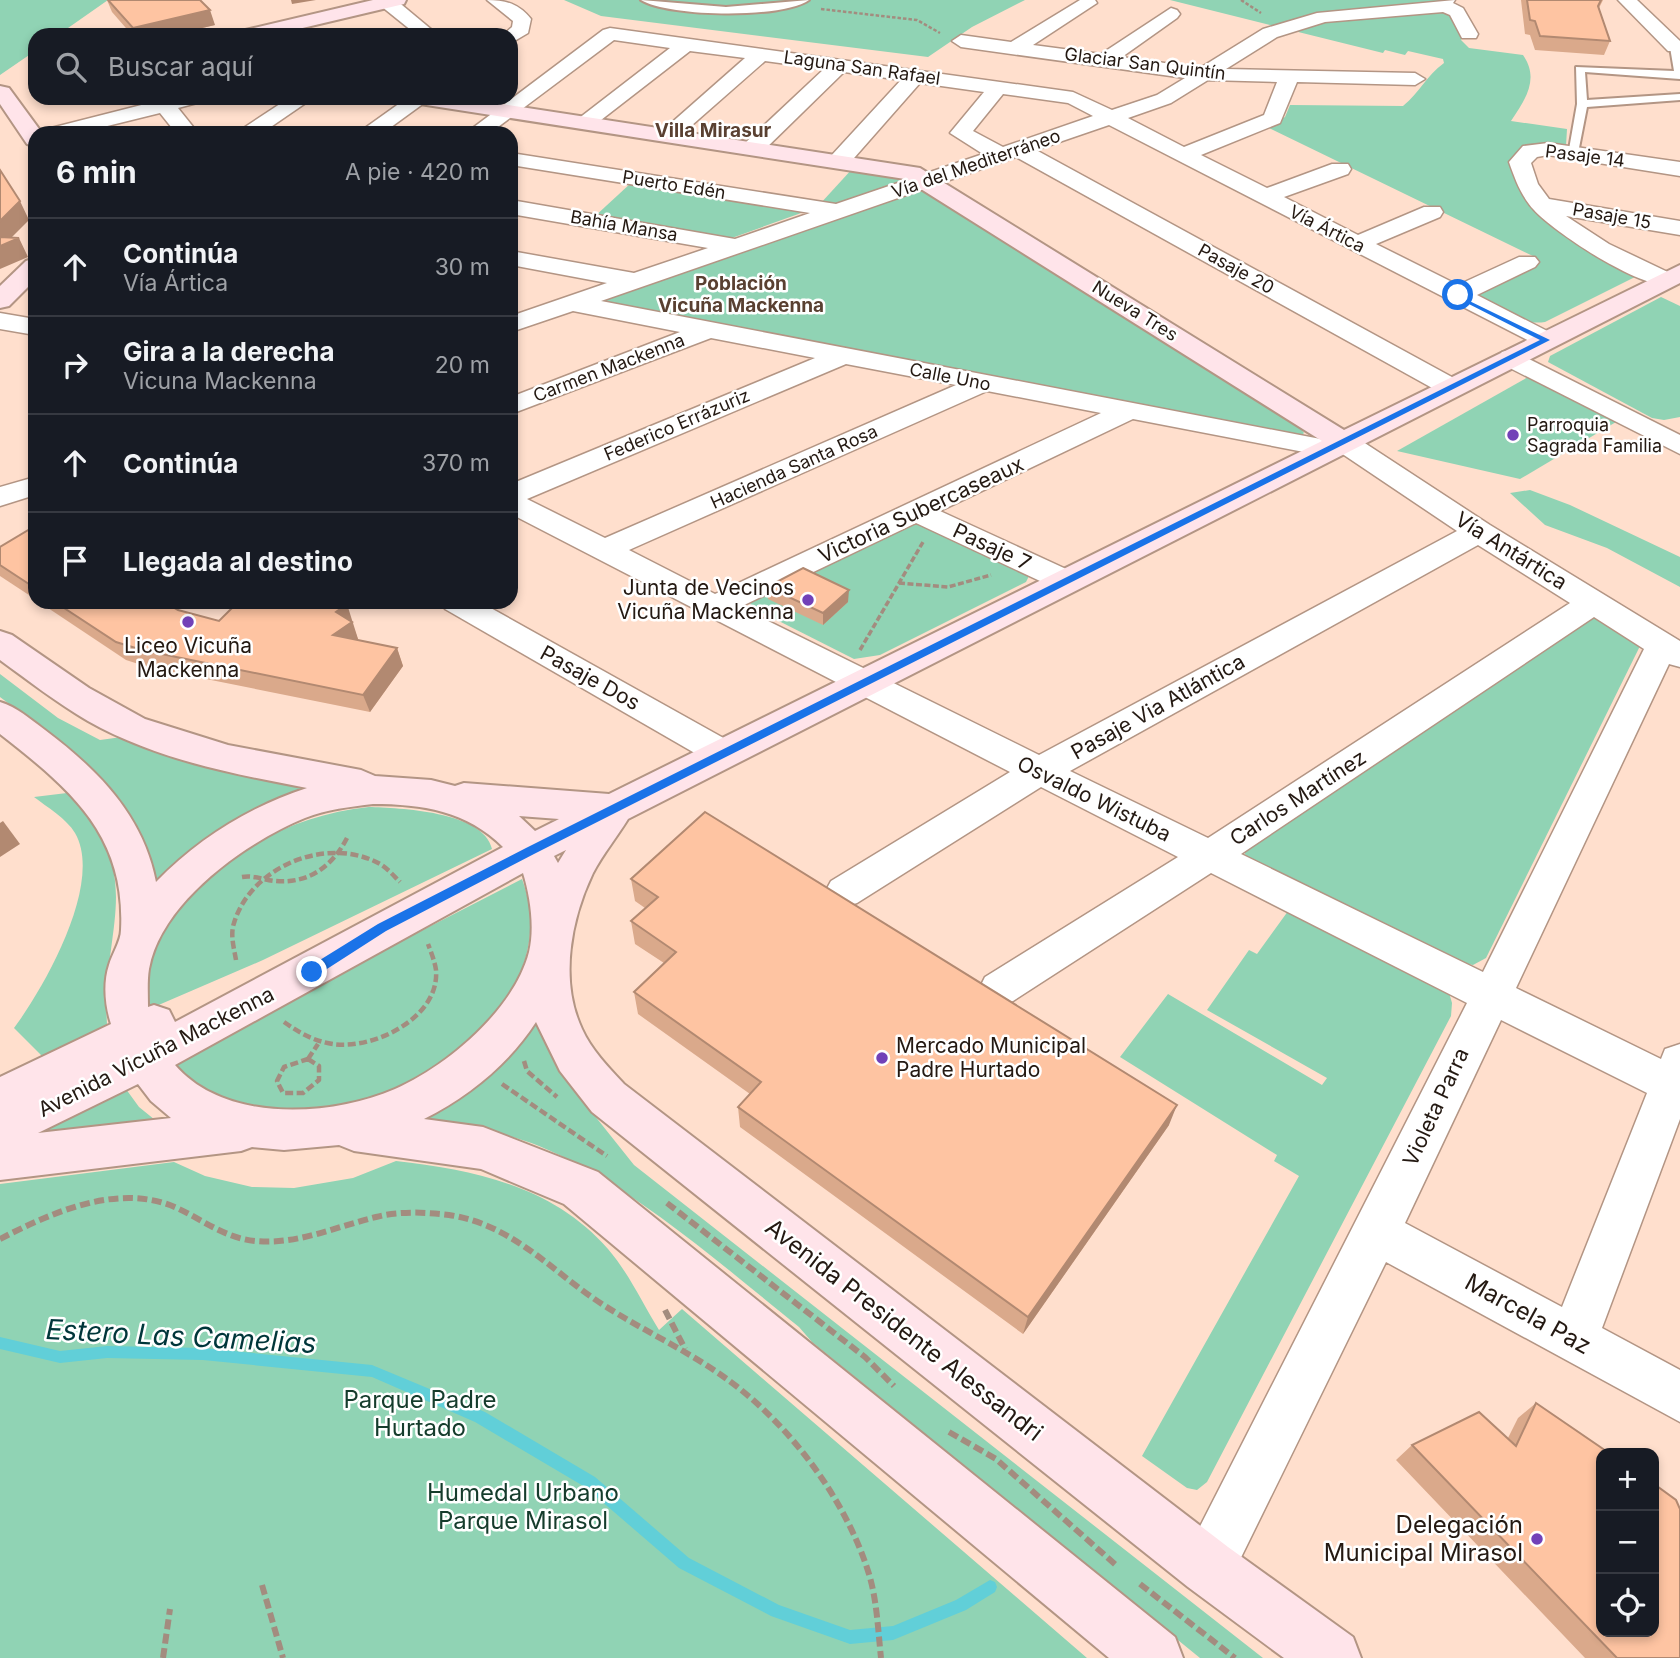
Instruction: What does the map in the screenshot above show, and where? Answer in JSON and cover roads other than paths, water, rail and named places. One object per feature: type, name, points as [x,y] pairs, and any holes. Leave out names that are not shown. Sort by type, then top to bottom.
[{"type":"street","points":[[496,0],[522,19],[518,31]]},
{"type":"street","points":[[1627,0],[1677,48]]},
{"type":"street","points":[[301,28],[392,1],[421,28]]},
{"type":"street","points":[[1015,48],[1088,3]]},
{"type":"street","points":[[1442,4],[1457,12],[1469,34]]},
{"type":"street","name":"Vía del Mediterráneo","points":[[518,322],[1174,96],[1201,74],[1260,37],[1324,17],[1442,4]]},
{"type":"street","points":[[1104,61],[1171,14]]},
{"type":"street","name":"Laguna San Rafael","points":[[518,103],[610,34],[1073,98],[1108,118]]},
{"type":"street","name":"Glaciar San Quintín","points":[[969,42],[1201,74],[1415,79]]},
{"type":"street","points":[[585,123],[686,45]]},
{"type":"street","points":[[668,136],[761,55]]},
{"type":"street","points":[[1320,77],[1340,61]]},
{"type":"street","points":[[752,149],[840,65]]},
{"type":"street","points":[[839,161],[916,75]]},
{"type":"street","points":[[1182,155],[1273,119],[1289,77]]},
{"type":"street","points":[[24,87],[1,93],[28,129]]},
{"type":"street","name":"Pasaje 20","points":[[999,87],[961,133],[1010,153],[1452,388]]},
{"type":"street","points":[[82,126],[165,105],[182,126]]},
{"type":"street","points":[[258,126],[292,105]]},
{"type":"street","points":[[379,126],[411,105]]},
{"type":"street","points":[[467,105],[907,171],[926,180]]},
{"type":"street","name":"Laguna San Rafael","points":[[507,111],[515,105]]},
{"type":"street","points":[[487,126],[507,111]]},
{"type":"street","name":"Vía Ártica","points":[[1108,118],[1546,340]]},
{"type":"street","name":"Pasaje 14","points":[[1672,277],[1592,245],[1561,223],[1544,205],[1523,173],[1522,159],[1541,149],[1680,169]]},
{"type":"street","name":"Puerto Edén","points":[[518,160],[837,211]]},
{"type":"street","points":[[1264,197],[1340,169]]},
{"type":"street","name":"Nueva Tres","points":[[926,180],[1337,446]]},
{"type":"street","name":"Pasaje 15","points":[[1544,205],[1680,228]]},
{"type":"street","name":"Bahía Mansa","points":[[518,208],[737,246]]},
{"type":"street","points":[[1356,244],[1432,212]]},
{"type":"street","points":[[518,259],[632,281]]},
{"type":"street","points":[[1458,295],[1527,262]]},
{"type":"street","points":[[0,300],[28,273]]},
{"type":"street","name":"Avenida Vicuña Mackenna","points":[[0,1099],[268,996],[382,928],[724,754],[859,672],[1066,581],[1672,277]]},
{"type":"street","name":"Calle Uno","points":[[570,303],[1128,411],[1337,446]]},
{"type":"street","points":[[0,321],[28,326]]},
{"type":"street","name":"Carmen Mackenna","points":[[518,403],[707,330]]},
{"type":"street","name":"Federico Errázuriz","points":[[518,492],[842,356]]},
{"type":"street","points":[[1511,358],[1676,439]]},
{"type":"street","name":"Hacienda Santa Rosa","points":[[604,550],[983,383]]},
{"type":"street","name":"Victoria Subercaseaux","points":[[713,607],[927,516],[1128,411]]},
{"type":"street","name":"Vía Antártica","points":[[1337,446],[1671,650]]},
{"type":"street","points":[[0,497],[28,488]]},
{"type":"street","name":"Osvaldo Wistuba","points":[[518,506],[713,607],[859,672],[1038,772],[1489,995],[1677,1079]]},
{"type":"street","name":"Pasaje 7","points":[[927,516],[1066,581]]},
{"type":"street","name":"Pasaje Via Atlántica","points":[[844,892],[1038,772],[1479,532]]},
{"type":"street","name":"Carlos Martínez","points":[[999,989],[1209,856],[1594,603]]},
{"type":"street","name":"Pasaje Dos","points":[[468,609],[724,754]]},
{"type":"street","name":"Avenida Presidente Alessandri","points":[[0,643],[101,713],[166,740],[222,756],[394,791],[438,795],[484,812],[509,829],[530,851],[545,880],[551,939],[551,993],[556,1019],[582,1068],[608,1098],[1208,1567],[1332,1658]]},
{"type":"street","name":"Violeta Parra","points":[[1208,1567],[1377,1231],[1489,995],[1671,650]]},
{"type":"street","name":"Avenida Presidente Alessandri","points":[[0,715],[78,776],[116,822],[132,862],[142,934]]},
{"type":"street","name":"Avenida Presidente Alessandri","points":[[394,791],[341,794],[300,804],[260,821],[223,842],[190,869],[163,900],[142,934],[127,986],[127,1013],[139,1045],[159,1081],[184,1102],[223,1119],[261,1128],[327,1127],[483,1148],[581,1188],[1154,1658]]},
{"type":"street","points":[[438,795],[614,809],[575,869],[551,939]]},
{"type":"street","name":"Avenida Presidente Alessandri","points":[[327,1127],[396,1111],[460,1075],[510,1029],[528,1004],[551,939]]},
{"type":"street","name":"Avenida Vicuña Mackenna","points":[[0,1129],[139,1045]]},
{"type":"street","points":[[1574,1339],[1677,1079]]},
{"type":"street","points":[[0,1159],[261,1128]]},
{"type":"street","name":"Marcela Paz","points":[[1377,1231],[1680,1397]]},
{"type":"lane","points":[[646,0],[663,5],[759,10],[789,6],[804,0]]},
{"type":"lane","points":[[1573,153],[1582,104],[1580,69],[1680,75],[1677,48]]},
{"type":"lane","points":[[1582,104],[1680,97]]},
{"type":"waterway","name":"Estero Las Camelias","points":[[0,1343],[60,1357],[107,1352],[203,1354],[372,1371],[480,1417],[590,1482],[684,1563],[776,1611],[850,1637],[893,1633],[961,1605],[990,1587]]},
{"type":"place","name":"Parroquia Sagrada Familia","points":[[1513,435]]},
{"type":"place","name":"Junta de Vecinos Vicuña Mackenna","points":[[808,600]]},
{"type":"place","name":"Liceo Vicuña Mackenna","points":[[188,622]]},
{"type":"place","name":"Mercado Municipal Padre Hurtado","points":[[882,1058]]},
{"type":"place","name":"Delegación Municipal Mirasol","points":[[1537,1539]]},
{"type":"district","name":"Villa Mirasur","points":[[713,130]]},
{"type":"district","name":"Población Vicuña Mackenna","points":[[741,294]]},
{"type":"park label","name":"Parque Padre Hurtado","points":[[420,1414]]},
{"type":"park label","name":"Humedal Urbano Parque Mirasol","points":[[523,1507]]}]
